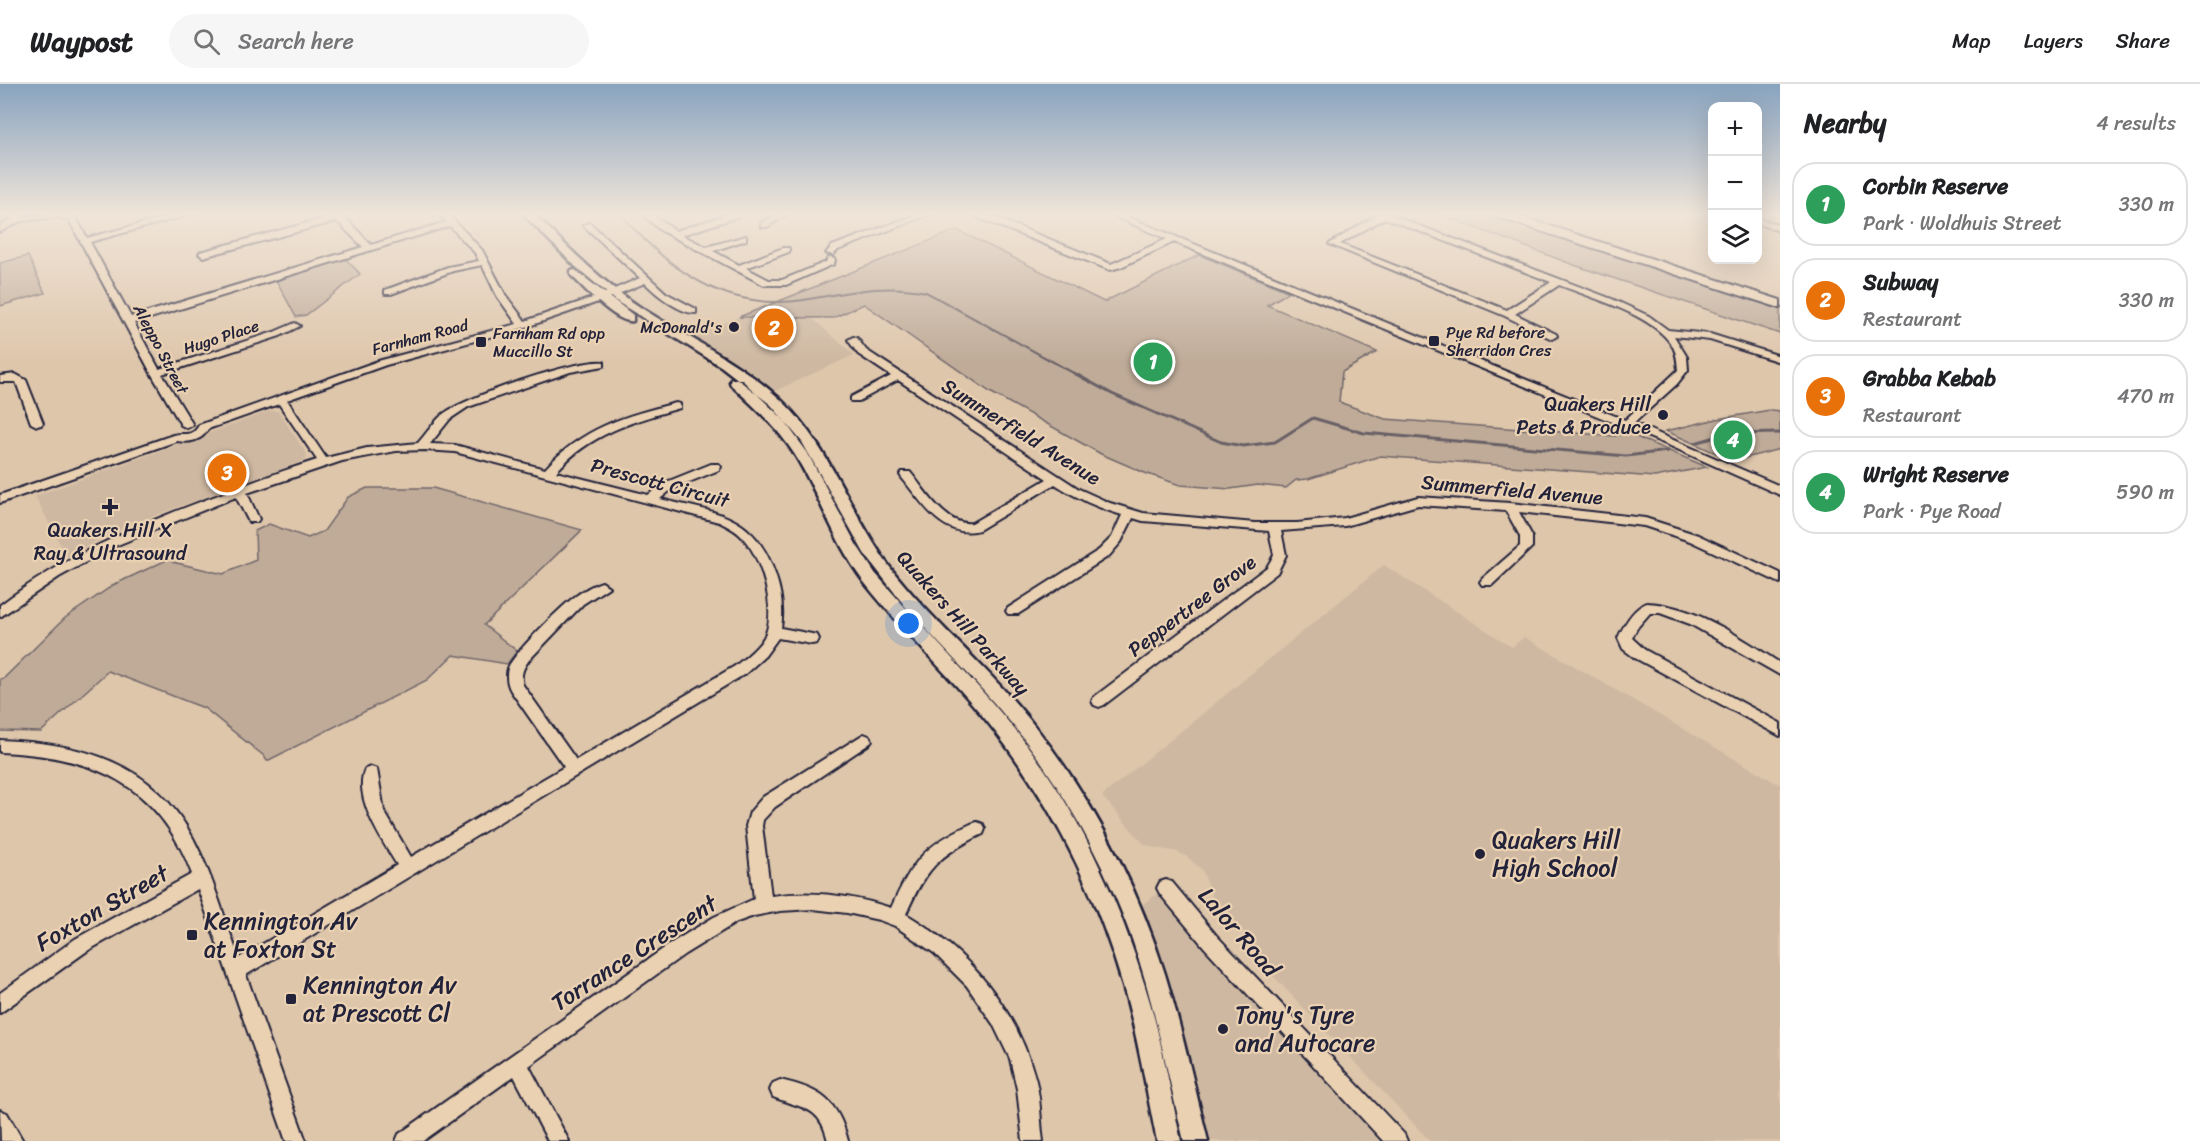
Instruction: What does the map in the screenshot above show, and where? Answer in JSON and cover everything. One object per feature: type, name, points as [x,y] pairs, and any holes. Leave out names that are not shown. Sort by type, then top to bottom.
[{"type":"highway","points":[[1651,262],[1780,304]]},
{"type":"highway","points":[[1693,262],[1780,290]]},
{"type":"main road","name":"Quakers Hill Parkway","points":[[570,262],[645,327],[718,369],[751,394],[778,422],[802,455],[849,545],[869,577],[991,713],[1039,778],[1088,864],[1115,927],[1135,988],[1169,1141]]},
{"type":"main road","name":"Quakers Hill Parkway","points":[[576,262],[608,295],[731,366],[762,389],[784,410],[813,448],[865,541],[894,583],[998,694],[1056,770],[1088,818],[1132,911],[1154,974],[1196,1141]]},
{"type":"street","name":"Aleppo Street","points":[[97,262],[156,373],[187,425]]},
{"type":"street","points":[[129,321],[322,262]]},
{"type":"street","points":[[388,292],[458,267],[483,262]]},
{"type":"street","points":[[485,262],[502,296],[523,325]]},
{"type":"street","points":[[627,262],[662,293],[693,311]]},
{"type":"street","points":[[729,262],[767,283],[783,283],[830,262]]},
{"type":"street","points":[[739,268],[754,262]]},
{"type":"street","points":[[1094,262],[1110,269],[1126,262]]},
{"type":"street","points":[[1231,262],[1625,424],[1780,491]]},
{"type":"street","points":[[1379,262],[1508,314],[1552,336]]},
{"type":"street","points":[[1506,262],[1642,316],[1666,333],[1682,356],[1683,370],[1673,382],[1625,424]]},
{"type":"street","name":"Farnham Road","points":[[177,436],[184,439],[192,438],[202,431],[203,427],[281,399],[406,356],[523,325],[647,281]]},
{"type":"street","points":[[1508,314],[1557,282]]},
{"type":"street","name":"Hugo Place","points":[[156,373],[277,334],[295,326]]},
{"type":"street","points":[[1666,333],[1698,333],[1713,336],[1780,359]]},
{"type":"street","name":"Summerfield Avenue","points":[[853,340],[862,352],[1055,479],[1095,502],[1129,514],[1171,521],[1274,527],[1345,522],[1418,501],[1510,507],[1644,522],[1694,538],[1780,578]]},
{"type":"street","points":[[423,445],[446,417],[464,405],[568,369],[600,364]]},
{"type":"street","points":[[855,399],[898,376]]},
{"type":"street","points":[[0,379],[15,377],[21,380],[37,423]]},
{"type":"street","points":[[281,399],[323,461]]},
{"type":"street","points":[[548,473],[570,450],[586,439],[628,420],[676,406]]},
{"type":"street","points":[[0,499],[177,436],[178,431],[187,425],[200,424],[203,427]]},
{"type":"street","name":"Prescott Circuit","points":[[0,612],[50,575],[108,542],[323,461],[380,448],[423,445],[455,449],[723,519],[747,533],[755,544],[772,584],[776,603],[773,632]]},
{"type":"street","points":[[650,500],[668,486],[715,467]]},
{"type":"street","points":[[906,475],[950,524],[967,530],[1055,479]]},
{"type":"street","points":[[240,492],[254,519]]},
{"type":"street","points":[[1487,582],[1526,547],[1526,536],[1510,507]]},
{"type":"street","points":[[1013,611],[1104,553],[1117,539],[1129,514]]},
{"type":"street","name":"Peppertree Grove","points":[[1099,701],[1272,570],[1280,555],[1274,527]]},
{"type":"street","points":[[574,769],[516,687],[514,675],[524,656],[578,601],[602,587]]},
{"type":"street","points":[[1780,669],[1734,642],[1664,608],[1647,608],[1631,625],[1624,638],[1628,645],[1640,654],[1780,730]]},
{"type":"street","points":[[235,970],[729,678],[759,652],[773,632],[812,639]]},
{"type":"street","points":[[763,905],[754,831],[756,817],[769,802],[864,740]]},
{"type":"street","points":[[0,746],[61,752],[98,762],[125,774],[150,793],[173,820],[201,878],[296,1141]]},
{"type":"street","points":[[371,774],[371,795],[376,811],[408,868]]},
{"type":"street","points":[[896,917],[915,874],[927,857],[948,842],[977,829]]},
{"type":"street","name":"Foxton Street","points":[[0,1004],[28,981],[81,945],[201,878]]},
{"type":"street","name":"Lalor Road","points":[[1166,888],[1209,941],[1397,1141]]},
{"type":"street","name":"Torrance Crescent","points":[[406,1141],[679,948],[719,923],[763,905],[810,902],[850,904],[896,917],[946,950],[989,997],[1007,1033],[1026,1082],[1033,1141]]},
{"type":"street","points":[[517,1063],[559,1141]]},
{"type":"street","points":[[780,1090],[815,1100],[831,1119],[838,1141]]},
{"type":"street","points":[[0,1120],[13,1141]]},
{"type":"shaded area","points":[[31,262],[45,293],[0,306],[0,263]]},
{"type":"shaded area","points":[[335,262],[349,262],[360,274],[306,315],[296,317],[276,280]]},
{"type":"shaded area","points":[[876,262],[1023,262],[1104,302],[1184,262],[1217,262],[1289,292],[1267,305],[1377,352],[1342,372],[1339,402],[1385,419],[1615,436],[1627,433],[1707,467],[1655,477],[1380,456],[1308,479],[1296,480],[1286,488],[1258,485],[1230,489],[1180,485],[1101,454],[990,392],[864,304],[833,318],[739,317]]},
{"type":"shaded area","points":[[1567,262],[1640,262],[1780,308],[1780,334]]},
{"type":"shaded area","points":[[739,317],[812,318],[854,355],[768,394],[685,338]]},
{"type":"shaded area","points":[[1770,410],[1780,411],[1780,449],[1734,461],[1666,431],[1717,419]]},
{"type":"shaded area","points":[[270,411],[278,411],[306,453],[307,457],[303,461],[151,517],[104,537],[67,557],[35,496]]},
{"type":"shaded area","points":[[367,488],[433,488],[582,530],[484,625],[517,651],[507,664],[453,655],[427,680],[267,761],[264,756],[204,708],[108,671],[41,732],[0,731],[0,679],[4,678],[65,618],[115,584],[171,558],[173,562],[223,574],[256,560],[255,531],[269,524],[308,538],[324,531],[348,497]]},
{"type":"shaded area","name":"Quakers Hill High School","points":[[1384,565],[1512,647],[1524,637],[1780,785],[1780,1141],[1430,1141],[1259,961],[1252,942],[1213,899],[1202,870],[1186,856],[1144,844],[1102,796]]},
{"type":"shaded area","points":[[1166,888],[1397,1141],[1196,1141],[1132,911]]},
{"type":"waterway","points":[[671,262],[701,282],[724,293],[749,299],[776,302],[804,300],[850,292],[895,288],[926,292],[1077,375]]},
{"type":"waterway","points":[[1074,373],[1112,394],[1221,442],[1243,446],[1275,442],[1313,418],[1364,433],[1626,456],[1668,451]]},
{"type":"waterway","points":[[1695,443],[1726,434],[1780,433]]},
{"type":"place","name":"McDonald's","points":[[734,327]]},
{"type":"place","name":"Subway","points":[[774,328]]},
{"type":"place","name":"Pye Rd before Sherridon Cres","points":[[1434,341]]},
{"type":"place","name":"Farnham Rd opp Muccillo St","points":[[481,342]]},
{"type":"place","name":"Corbin Reserve","points":[[1153,362]]},
{"type":"place","name":"Quakers Hill Pets & Produce","points":[[1663,415]]},
{"type":"place","name":"Wright Reserve","points":[[1733,440]]},
{"type":"place","name":"Grabba Kebab","points":[[227,473]]},
{"type":"place","name":"Quakers Hill X Ray & Ultrasound","points":[[110,507]]},
{"type":"place","name":"Quakers Hill High School","points":[[1480,854]]},
{"type":"place","name":"Kennington Av at Foxton St","points":[[192,935]]},
{"type":"place","name":"Kennington Av at Prescott Cl","points":[[291,999]]},
{"type":"place","name":"Tony's Tyre and Autocare","points":[[1223,1029]]}]
